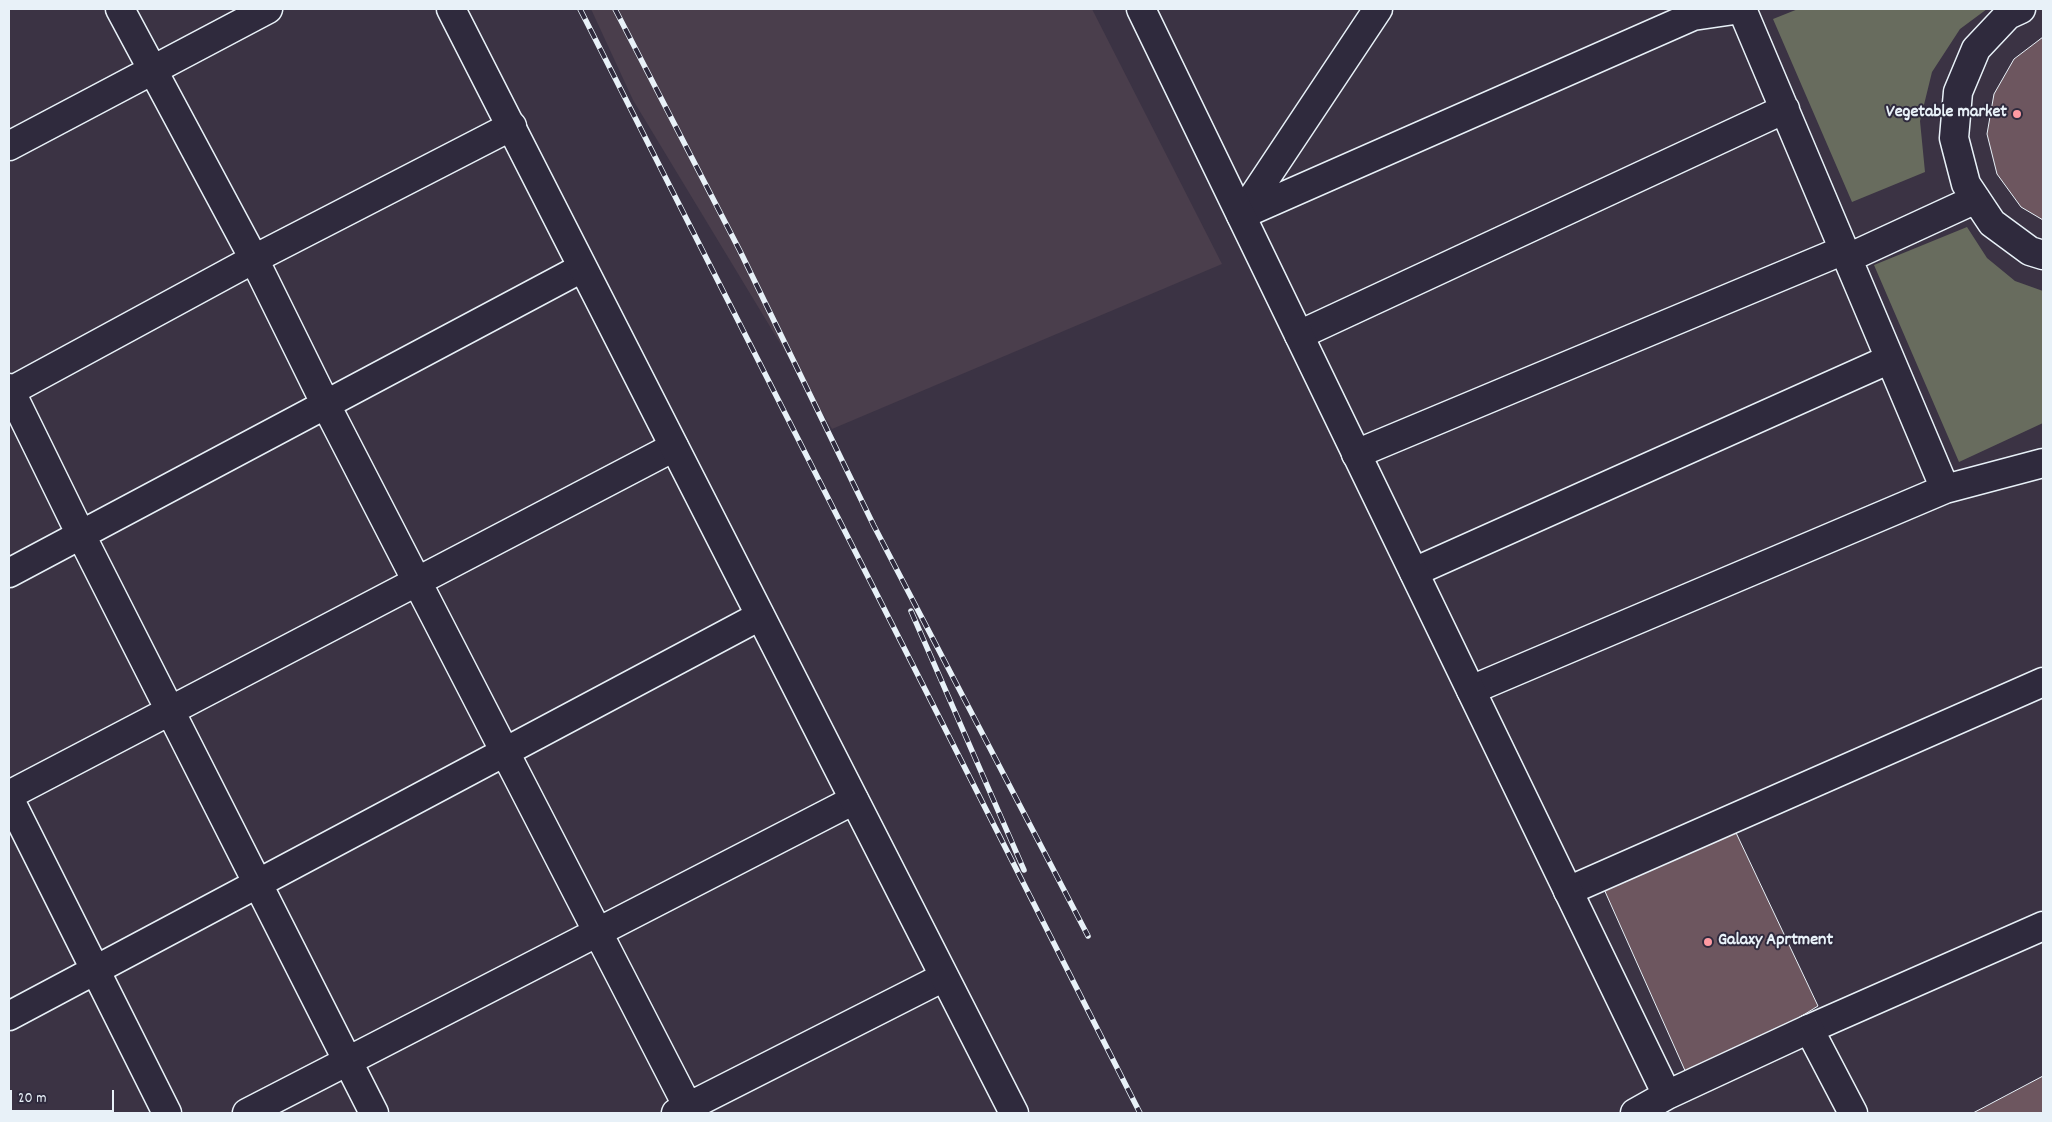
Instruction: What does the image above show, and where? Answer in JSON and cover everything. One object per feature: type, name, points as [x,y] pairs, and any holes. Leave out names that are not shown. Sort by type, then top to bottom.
[{"type":"street","points":[[120,9],[254,259],[326,405],[598,932],[685,1111],[944,977]]},
{"type":"street","points":[[9,146],[268,9]]},
{"type":"street","points":[[451,9],[1014,1113]]},
{"type":"street","points":[[1140,9],[1667,1096]]},
{"type":"street","points":[[1241,215],[1378,9]]},
{"type":"street","points":[[1241,215],[1693,16],[1742,9],[1945,490]]},
{"type":"street","points":[[2020,9],[2008,15],[1976,49],[1958,92],[1954,138],[1966,184],[1992,222],[2030,251],[2043,255]]},
{"type":"street","points":[[1299,335],[1785,109]]},
{"type":"street","points":[[374,1113],[9,391],[254,259],[512,126]]},
{"type":"street","points":[[1356,454],[1976,199]]},
{"type":"street","points":[[9,573],[582,268]]},
{"type":"street","points":[[1414,572],[1890,359]]},
{"type":"street","points":[[168,1113],[9,797],[674,447]]},
{"type":"street","points":[[1471,690],[1945,490],[2043,463]]},
{"type":"street","points":[[9,1016],[760,616]]},
{"type":"street","points":[[1568,891],[2043,682]]},
{"type":"street","points":[[247,1113],[854,800]]},
{"type":"street","points":[[1635,1113],[1810,1029],[2043,926]]},
{"type":"street","points":[[1810,1029],[1853,1113]]},
{"type":"shaded area","points":[[591,9],[1092,9],[1222,264],[832,429],[633,100]]},
{"type":"green space","points":[[1798,9],[1987,9],[1960,29],[1932,72],[1920,121],[1925,172],[1852,202],[1773,19]]},
{"type":"green space","points":[[1967,227],[1987,258],[2015,281],[2043,291],[2043,423],[1959,462],[1874,265]]},
{"type":"building","name":"Vegetable market","points":[[2043,37],[2043,220],[2021,207],[1997,174],[1987,134],[1994,94],[2014,59]]},
{"type":"building","name":"Galaxy Aprtment","points":[[1730,820],[1818,1006],[1691,1084],[1599,878]]},
{"type":"building","points":[[2043,1076],[2043,1113],[1973,1113]]},
{"type":"railway","points":[[580,9],[1140,1113]]},
{"type":"railway","points":[[615,9],[740,251],[874,526],[1088,936]]},
{"type":"railway","points":[[911,611],[1024,870]]},
{"type":"place","name":"Vegetable market","points":[[2017,114]]},
{"type":"place","name":"Galaxy Aprtment","points":[[1708,942]]}]
